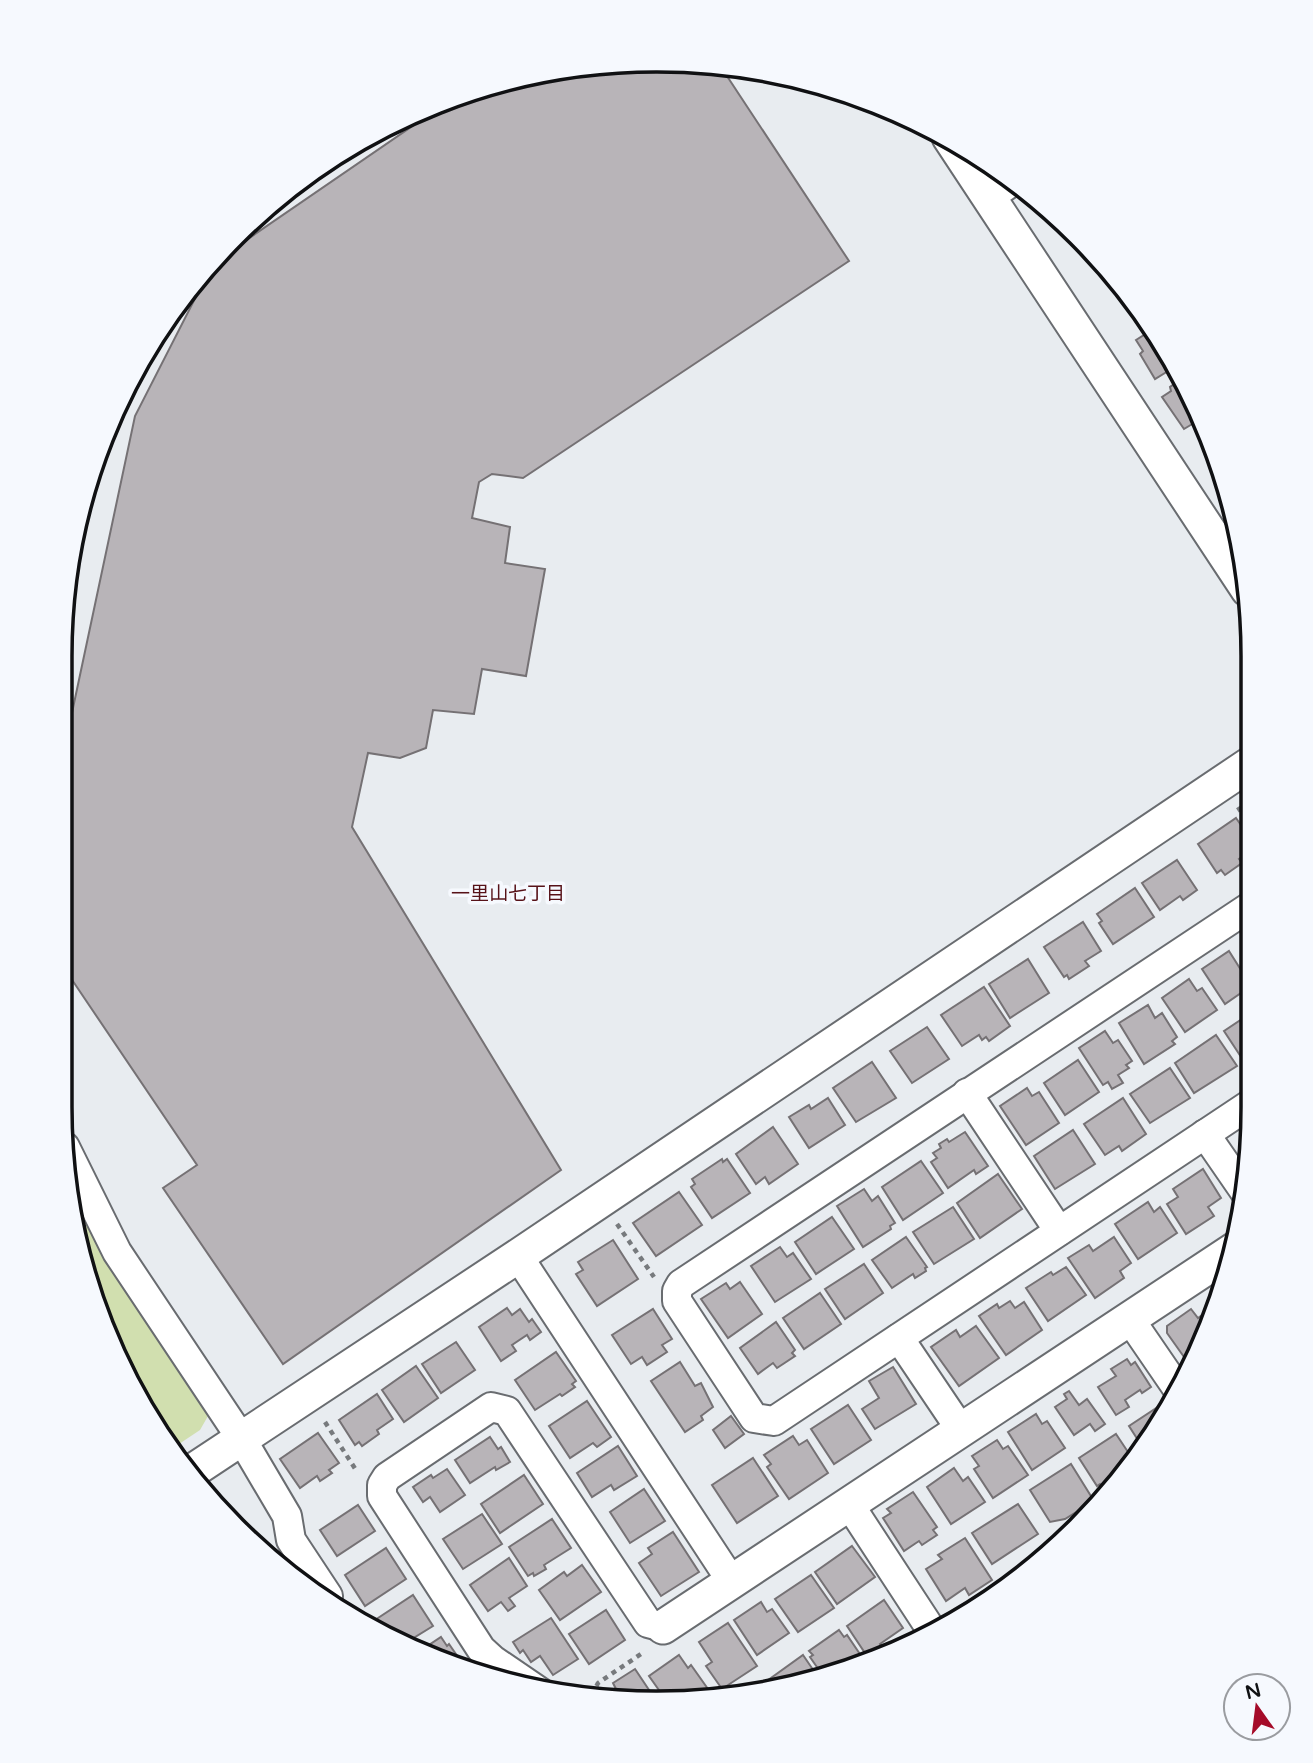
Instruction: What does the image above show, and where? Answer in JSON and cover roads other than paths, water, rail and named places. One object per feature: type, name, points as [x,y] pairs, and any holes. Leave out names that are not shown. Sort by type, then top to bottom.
[{"type":"street","points":[[977,168],[998,191],[1234,568]]},
{"type":"street","points":[[197,1468],[1241,771]]},
{"type":"street","points":[[1241,913],[681,1284],[677,1291],[677,1301],[754,1418],[774,1422],[1241,1110]]},
{"type":"street","points":[[967,1093],[1059,1231]]},
{"type":"street","points":[[1205,1134],[1236,1179]]},
{"type":"street","points":[[75,1168],[117,1252],[240,1438],[287,1516],[290,1541],[320,1584]]},
{"type":"street","points":[[518,1256],[732,1582]]},
{"type":"street","points":[[511,1673],[481,1649],[382,1496],[382,1485],[387,1477],[491,1407],[507,1410],[648,1623],[663,1627],[1221,1258]]},
{"type":"street","points":[[1129,1318],[1172,1381]]},
{"type":"street","points":[[899,1338],[961,1430]]},
{"type":"street","points":[[849,1504],[928,1624]]},
{"type":"district","name":"一里山七丁目","points":[[508,894]]}]
